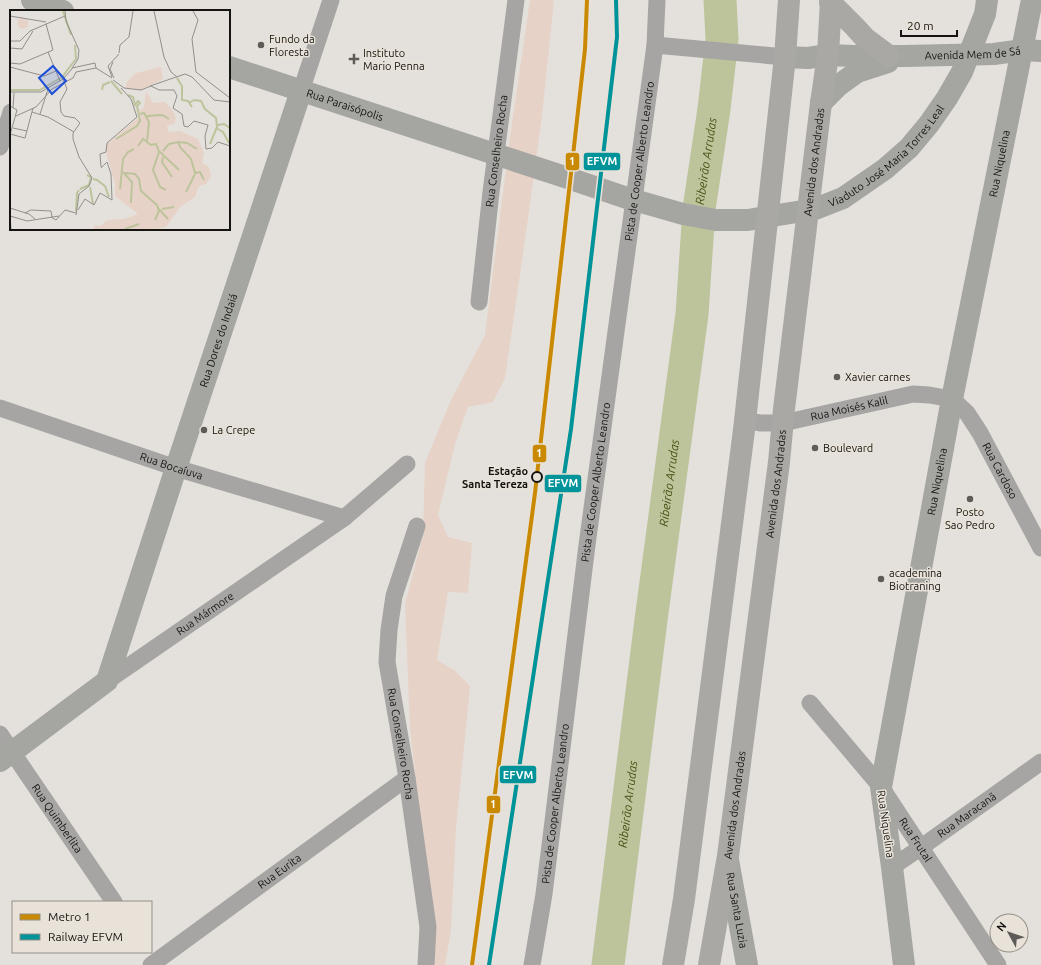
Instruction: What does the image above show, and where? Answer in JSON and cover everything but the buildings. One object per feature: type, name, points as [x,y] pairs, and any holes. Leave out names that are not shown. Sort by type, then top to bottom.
[{"type":"main road","points":[[674,965],[684,899],[745,420],[785,57],[789,0]]},
{"type":"main road","points":[[830,1],[865,38],[897,56]]},
{"type":"main road","name":"Avenida dos Andradas","points":[[709,965],[728,856],[783,423],[828,55],[830,1]]},
{"type":"street","name":"Rua Dores do Indaiá","points":[[107,682],[176,468],[331,0]]},
{"type":"street","name":"Rua Conselheiro Rocha","points":[[479,302],[491,192],[516,0]]},
{"type":"street","name":"Pista de Cooper Alberto Leandro","points":[[532,965],[544,894],[587,546],[656,45],[657,0]]},
{"type":"street","name":"Viaduto José Maria Torres Leal","points":[[461,143],[627,198],[683,214],[716,220],[748,220],[815,209],[843,198],[875,176],[909,148],[929,124],[948,98],[962,72],[985,14],[987,0]]},
{"type":"street","name":"Rua Niquelina","points":[[904,965],[881,787],[952,399],[1032,50],[1032,0]]},
{"type":"street","points":[[656,45],[785,57]]},
{"type":"street","name":"Avenida Mem de Sá","points":[[785,57],[808,58],[828,55],[897,56],[994,54],[1032,50]]},
{"type":"street","name":"Avenida Mem de Sá","points":[[821,103],[839,85],[857,72],[897,56]]},
{"type":"street","name":"Rua Paraisópolis","points":[[230,67],[461,143]]},
{"type":"street","points":[[0,147],[10,115]]},
{"type":"street","name":"Rua Moisés Kalil","points":[[745,420],[760,423],[783,423],[913,394],[952,399]]},
{"type":"street","name":"Rua Cardoso","points":[[952,399],[967,413],[980,433],[1041,548]]},
{"type":"street","name":"Rua Bocaíuva","points":[[0,408],[176,468],[344,518]]},
{"type":"street","name":"Rua Mármore","points":[[6,756],[107,682],[344,518],[407,464]]},
{"type":"street","name":"Rua Conselheiro Rocha","points":[[417,526],[394,596],[389,630],[387,662],[407,778],[428,927],[426,965]]},
{"type":"street","name":"Rua Frutal","points":[[810,703],[881,787],[998,965]]},
{"type":"street","name":"Rua Quimberlita","points":[[0,734],[6,756],[113,901]]},
{"type":"street","name":"Rua Maracanã","points":[[892,867],[1041,762]]},
{"type":"street","name":"Rua Eurita","points":[[152,961],[407,778]]},
{"type":"street","name":"Rua Santa Luzia","points":[[728,856],[747,965]]},
{"type":"shaded area","points":[[530,0],[554,0],[542,116],[505,378],[493,402],[468,407],[455,444],[438,515],[448,537],[472,543],[468,593],[448,592],[437,660],[454,670],[470,686],[456,828],[451,930],[445,965],[433,965],[432,918],[410,729],[405,604],[423,535],[425,463],[451,400],[485,335],[510,137]]},
{"type":"waterway","name":"Ribeirão Arrudas","points":[[608,965],[651,620],[692,314],[699,209],[714,109],[722,39],[720,0]]},
{"type":"metro line","name":"1","points":[[472,965],[535,493],[585,49],[587,0]]},
{"type":"rail line","name":"EFVM","points":[[489,965],[571,429],[617,37],[616,0]]},
{"type":"place","name":"Fundo da Floresta","points":[[261,45]]},
{"type":"place","name":"Instituto Mario Penna","points":[[354,59]]},
{"type":"place","name":"Xavier carnes","points":[[837,377]]},
{"type":"place","name":"La Crepe","points":[[204,430]]},
{"type":"place","name":"Boulevard","points":[[815,448]]},
{"type":"place","name":"Estação Santa Tereza","points":[[537,477]]},
{"type":"place","name":"Posto Sao Pedro","points":[[970,499]]},
{"type":"place","name":"academina Biotraning","points":[[881,579]]}]
